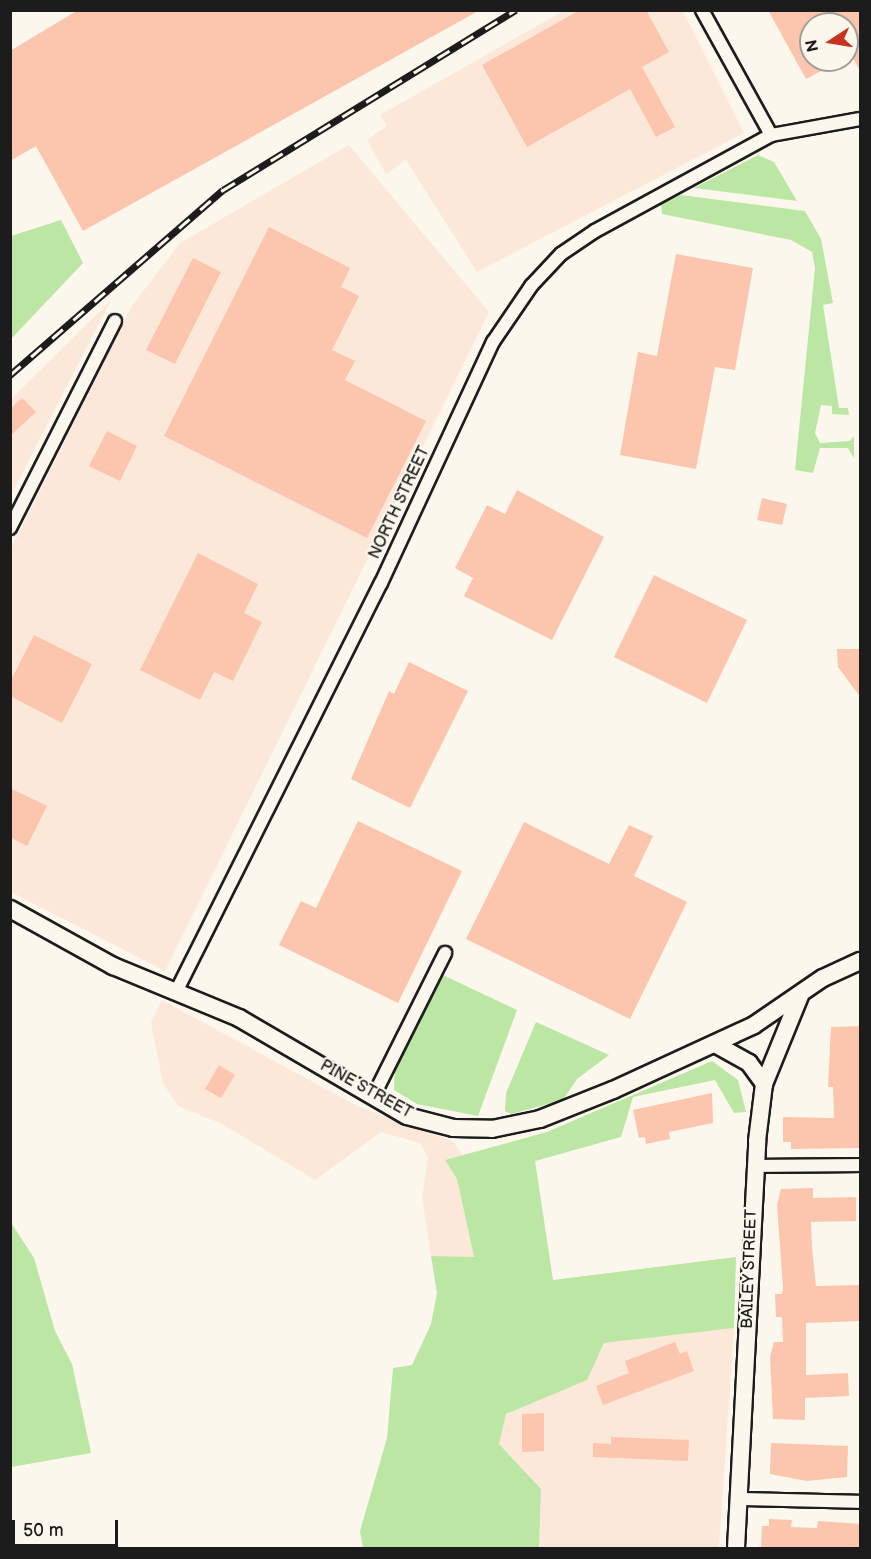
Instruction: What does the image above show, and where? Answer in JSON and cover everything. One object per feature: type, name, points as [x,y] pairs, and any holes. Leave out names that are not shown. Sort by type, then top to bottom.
[{"type":"street","points":[[702,10],[771,135]]},
{"type":"street","name":"NORTH STREET","points":[[176,992],[513,311],[561,254],[595,231],[771,135],[861,119]]},
{"type":"street","points":[[10,528],[115,321]]},
{"type":"street","name":"PINE STREET","points":[[10,909],[113,966],[240,1018],[407,1116],[453,1128],[492,1129],[572,1107],[715,1044],[861,961]]},
{"type":"street","points":[[374,1095],[446,953]]},
{"type":"street","name":"BAILEY STREET","points":[[736,1548],[755,1166],[764,1084],[800,996]]},
{"type":"street","points":[[715,1044],[749,1063],[764,1084]]},
{"type":"street","points":[[755,1166],[861,1165]]},
{"type":"street","points":[[739,1499],[861,1502]]},
{"type":"shaded area","points":[[565,10],[683,11],[744,133],[477,272],[406,160],[386,174],[367,140],[387,126],[380,115]]},
{"type":"shaded area","points":[[349,145],[489,312],[165,971],[11,892],[10,551],[132,306],[180,243]]},
{"type":"shaded area","points":[[110,302],[11,495],[11,399]]},
{"type":"shaded area","points":[[162,1000],[359,1107],[452,1141],[463,1155],[445,1160],[457,1179],[474,1257],[431,1256],[422,1197],[428,1157],[420,1143],[381,1132],[315,1180],[222,1124],[178,1106],[163,1083],[151,1023]]},
{"type":"shaded area","points":[[734,1328],[719,1548],[539,1548],[541,1489],[499,1444],[506,1414],[586,1380],[604,1343]]},
{"type":"green space","points":[[758,155],[774,162],[797,201],[694,188]]},
{"type":"green space","points":[[681,195],[805,211],[821,239],[833,303],[823,305],[839,408],[848,408],[849,415],[832,414],[832,406],[821,405],[815,433],[820,443],[850,441],[854,436],[854,458],[848,448],[820,448],[813,473],[795,470],[815,268],[812,252],[791,240],[662,214],[661,203]]},
{"type":"green space","points":[[61,220],[83,263],[11,339],[11,236]]},
{"type":"green space","points":[[443,975],[517,1010],[478,1116],[417,1104],[394,1090],[395,1065]]},
{"type":"green space","points":[[536,1022],[609,1055],[577,1079],[563,1100],[511,1114],[505,1111],[506,1093]]},
{"type":"green space","points":[[712,1061],[738,1080],[746,1112],[734,1113],[715,1080],[633,1097],[621,1137],[535,1161],[553,1280],[736,1257],[734,1328],[604,1343],[587,1380],[506,1414],[499,1444],[541,1489],[539,1548],[363,1548],[360,1531],[387,1438],[393,1368],[412,1365],[431,1324],[437,1293],[431,1256],[474,1257],[457,1179],[445,1160],[547,1132]]},
{"type":"green space","points":[[10,1221],[34,1258],[55,1331],[72,1364],[91,1453],[11,1467]]},
{"type":"building","points":[[78,10],[480,10],[83,231],[36,146],[10,161],[10,51]]},
{"type":"building","points":[[580,10],[646,10],[669,52],[642,67],[675,127],[656,137],[630,89],[527,147],[482,65]]},
{"type":"building","points":[[768,10],[861,10],[861,72],[859,69],[859,12],[799,12],[799,66]]},
{"type":"building","points":[[802,72],[819,72],[806,79]]},
{"type":"building","points":[[269,227],[350,268],[341,287],[359,296],[332,350],[355,361],[345,380],[426,421],[367,538],[164,436]]},
{"type":"building","points":[[676,254],[753,268],[735,370],[715,367],[696,469],[620,455],[638,352],[657,356]]},
{"type":"building","points":[[193,258],[221,272],[175,364],[146,350]]},
{"type":"building","points":[[22,398],[36,412],[10,436],[10,409]]},
{"type":"building","points":[[107,431],[137,446],[120,481],[89,466]]},
{"type":"building","points":[[517,490],[604,537],[552,640],[464,596],[473,578],[455,568],[487,505],[505,514]]},
{"type":"building","points":[[762,498],[787,504],[782,525],[757,520]]},
{"type":"building","points":[[198,553],[258,584],[244,613],[262,622],[233,681],[214,672],[200,700],[140,670]]},
{"type":"building","points":[[654,575],[747,620],[707,703],[614,657]]},
{"type":"building","points":[[34,635],[92,664],[62,723],[10,696],[10,682]]},
{"type":"building","points":[[837,649],[861,649],[861,698],[838,667]]},
{"type":"building","points":[[409,662],[468,691],[410,808],[351,779],[389,691],[394,694]]},
{"type":"building","points":[[10,788],[47,806],[27,846],[10,837]]},
{"type":"building","points":[[358,821],[462,871],[398,1003],[279,945],[301,901],[316,908]]},
{"type":"building","points":[[524,822],[609,864],[629,825],[653,836],[634,876],[687,902],[630,1019],[466,939]]},
{"type":"building","points":[[861,1026],[861,1148],[791,1149],[791,1142],[783,1142],[783,1117],[834,1118],[833,1087],[828,1087],[831,1027]]},
{"type":"building","points":[[219,1065],[235,1075],[221,1098],[205,1089]]},
{"type":"building","points":[[712,1093],[713,1123],[669,1132],[670,1139],[646,1144],[645,1137],[639,1138],[633,1110]]},
{"type":"building","points":[[813,1188],[813,1198],[856,1197],[856,1221],[811,1222],[812,1248],[816,1286],[861,1285],[861,1321],[806,1323],[806,1375],[848,1373],[849,1396],[805,1398],[805,1420],[773,1419],[770,1357],[774,1342],[783,1342],[782,1317],[776,1317],[775,1294],[782,1294],[783,1287],[777,1205],[781,1189]]},
{"type":"building","points":[[675,1342],[680,1354],[687,1351],[694,1371],[603,1405],[596,1386],[629,1373],[625,1361]]},
{"type":"building","points":[[544,1413],[544,1451],[522,1452],[522,1414]]},
{"type":"building","points":[[611,1437],[689,1440],[688,1461],[593,1457],[593,1443],[611,1444]]},
{"type":"building","points":[[771,1443],[848,1446],[847,1477],[807,1481],[770,1474]]},
{"type":"building","points":[[769,1519],[792,1520],[791,1527],[817,1528],[818,1521],[861,1524],[861,1548],[761,1548],[762,1526],[769,1526]]},
{"type":"railway","points":[[10,375],[223,190],[516,10]]}]
